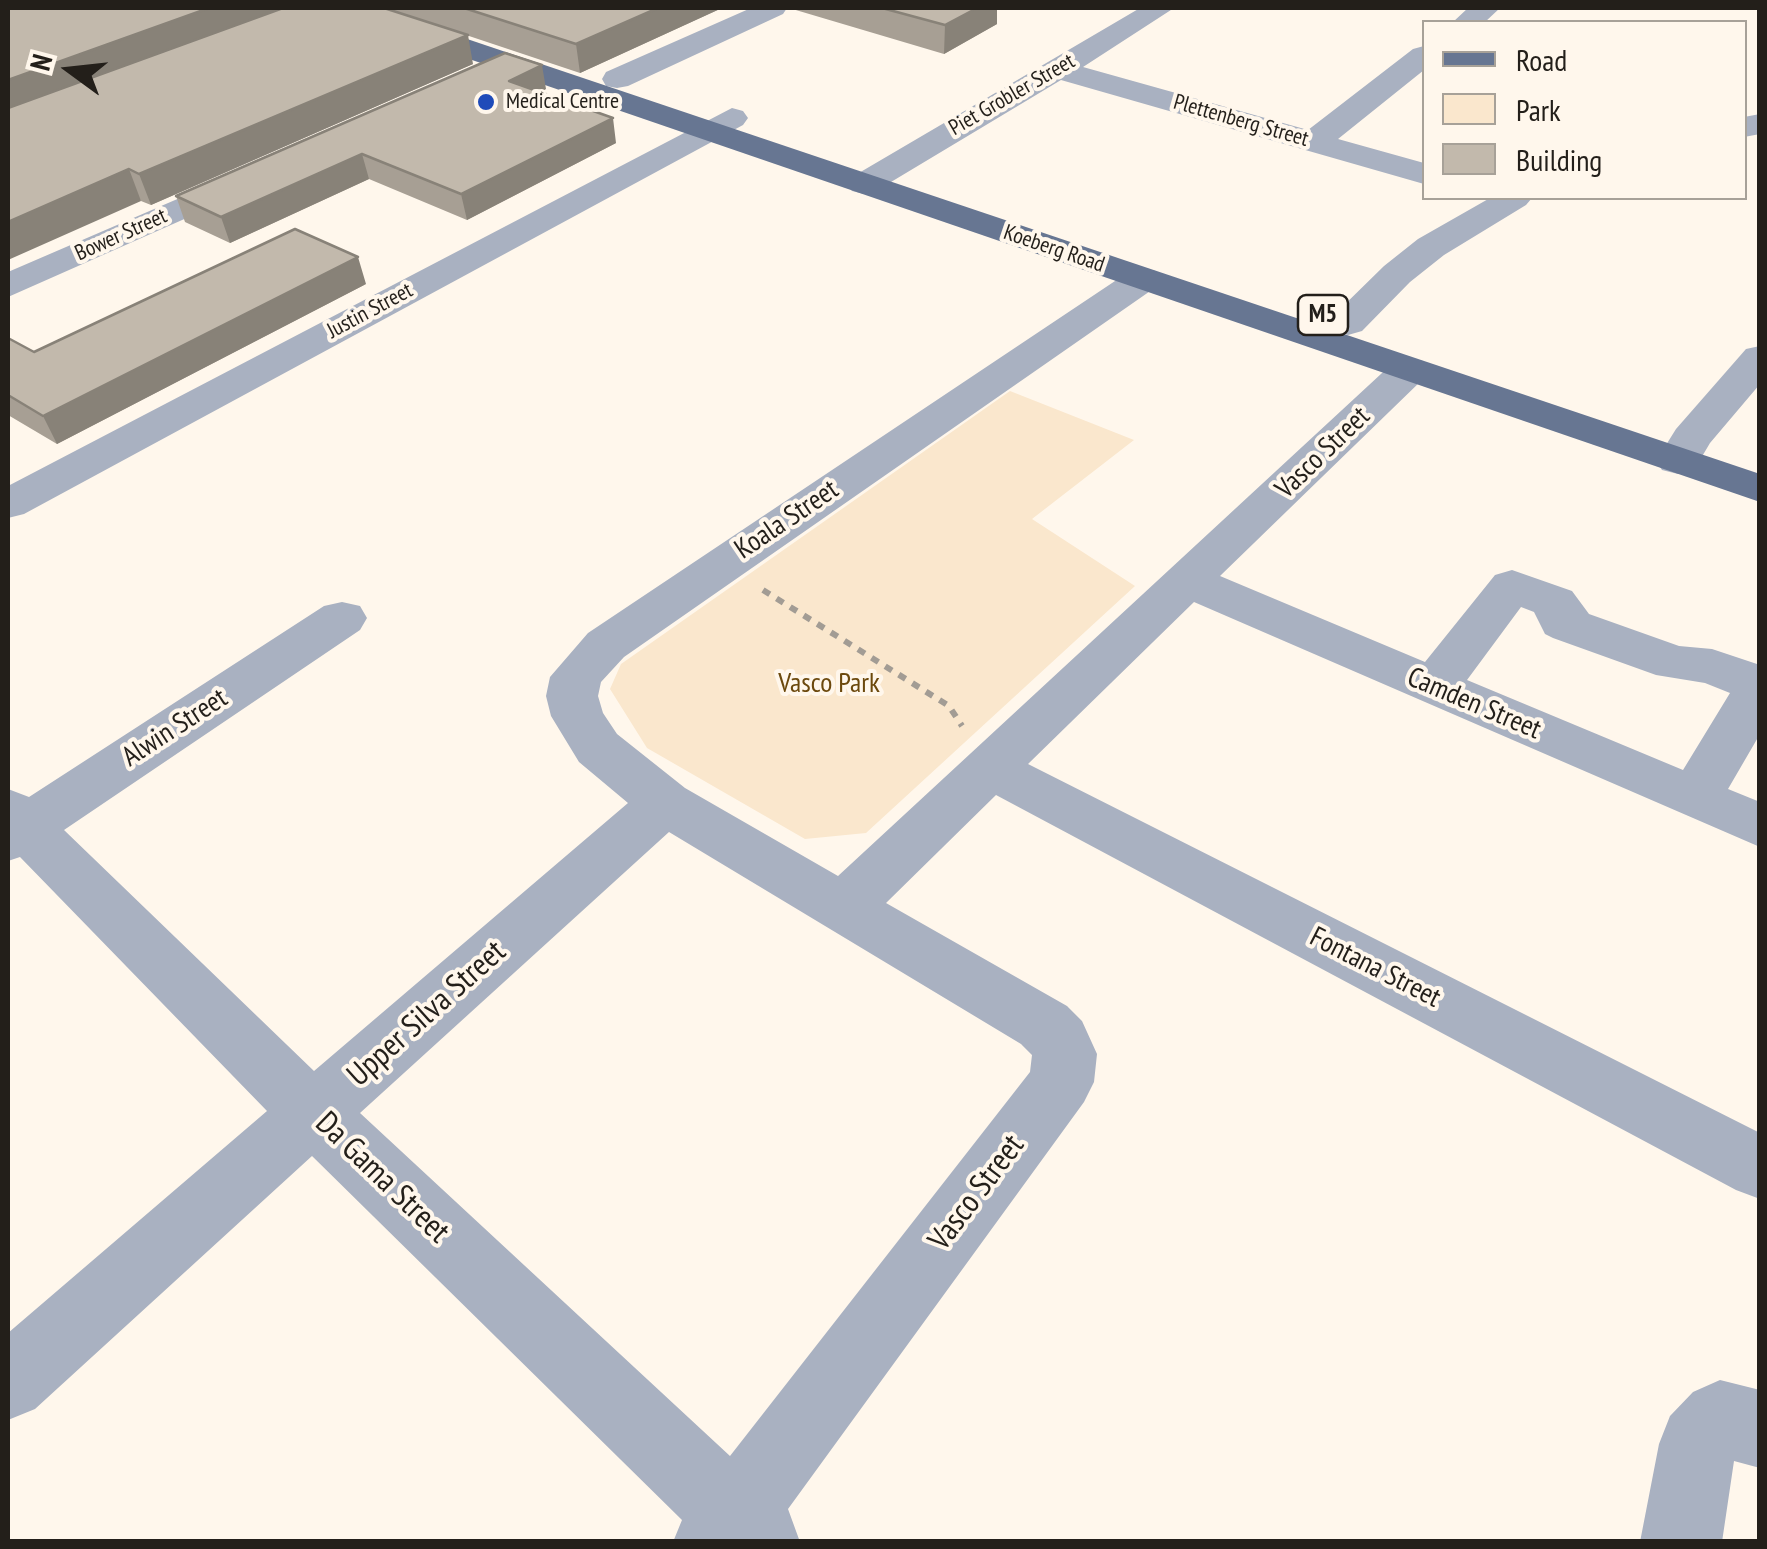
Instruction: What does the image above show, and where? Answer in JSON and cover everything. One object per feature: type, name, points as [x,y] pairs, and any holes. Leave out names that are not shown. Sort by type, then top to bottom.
[{"type":"main road","name":"Koeberg Road","points":[[348,8],[509,62],[720,124],[1348,323],[1684,450],[1760,489]]},
{"type":"main road","name":"Koeberg Road","points":[[402,8],[617,80],[720,124]]},
{"type":"main road","name":"Koeberg Road","points":[[875,176],[1143,280],[1410,370],[1684,450],[1760,461]]},
{"type":"street","points":[[617,80],[773,8]]},
{"type":"street","name":"Piet Grobler Street","points":[[875,176],[1160,8]]},
{"type":"street","points":[[1315,141],[1422,57]]},
{"type":"street","points":[[463,84],[509,62]]},
{"type":"street","name":"Plettenberg Street","points":[[1057,69],[1422,173]]},
{"type":"street","name":"Justin Street","points":[[8,504],[720,124]]},
{"type":"street","name":"Bower Street","points":[[8,286],[281,164]]},
{"type":"street","points":[[1348,323],[1397,274],[1431,247],[1505,200]]},
{"type":"street","name":"Koala Street","points":[[665,803],[598,748],[577,716],[572,696],[576,677],[606,645],[1143,280]]},
{"type":"street","points":[[1684,450],[1760,358]]},
{"type":"street","name":"Vasco Street","points":[[844,906],[1410,370]]},
{"type":"street","name":"Camden Street","points":[[1188,581],[1760,826]]},
{"type":"street","points":[[1434,686],[1512,586],[1555,602],[1563,622],[1571,626],[1674,663],[1705,664],[1752,682],[1757,692],[1694,798]]},
{"type":"street","name":"Alwin Street","points":[[13,825],[342,618]]},
{"type":"street","name":"Fontana Street","points":[[990,768],[1760,1168]]},
{"type":"street","name":"Vasco Street","points":[[665,803],[1044,1026],[1065,1054],[1062,1082],[737,1532]]},
{"type":"street","name":"Upper Silva Street","points":[[8,1382],[665,803]]},
{"type":"street","name":"Da Gama Street","points":[[13,825],[314,1114],[737,1532]]},
{"type":"street","points":[[1680,1542],[1698,1444],[1740,1424]]},
{"type":"path","points":[[722,564],[949,706],[990,768]]},
{"type":"green space","name":"Vasco Park","points":[[1010,391],[1134,440],[1032,519],[1135,586],[866,833],[805,839],[647,748],[610,689],[621,664]]},
{"type":"building","points":[[8,8],[209,8],[8,80]]},
{"type":"building","points":[[283,8],[384,8],[468,35],[139,174],[129,169],[8,222],[8,108]]},
{"type":"building","points":[[464,8],[658,8],[576,44]]},
{"type":"building","points":[[882,8],[977,8],[945,25]]},
{"type":"building","points":[[505,53],[542,65],[509,81],[613,118],[461,194],[362,154],[221,217],[176,196]]},
{"type":"building","points":[[295,229],[358,257],[43,416],[8,395],[8,338],[34,352]]},
{"type":"place","name":"Medical Centre","points":[[486,102]]}]
